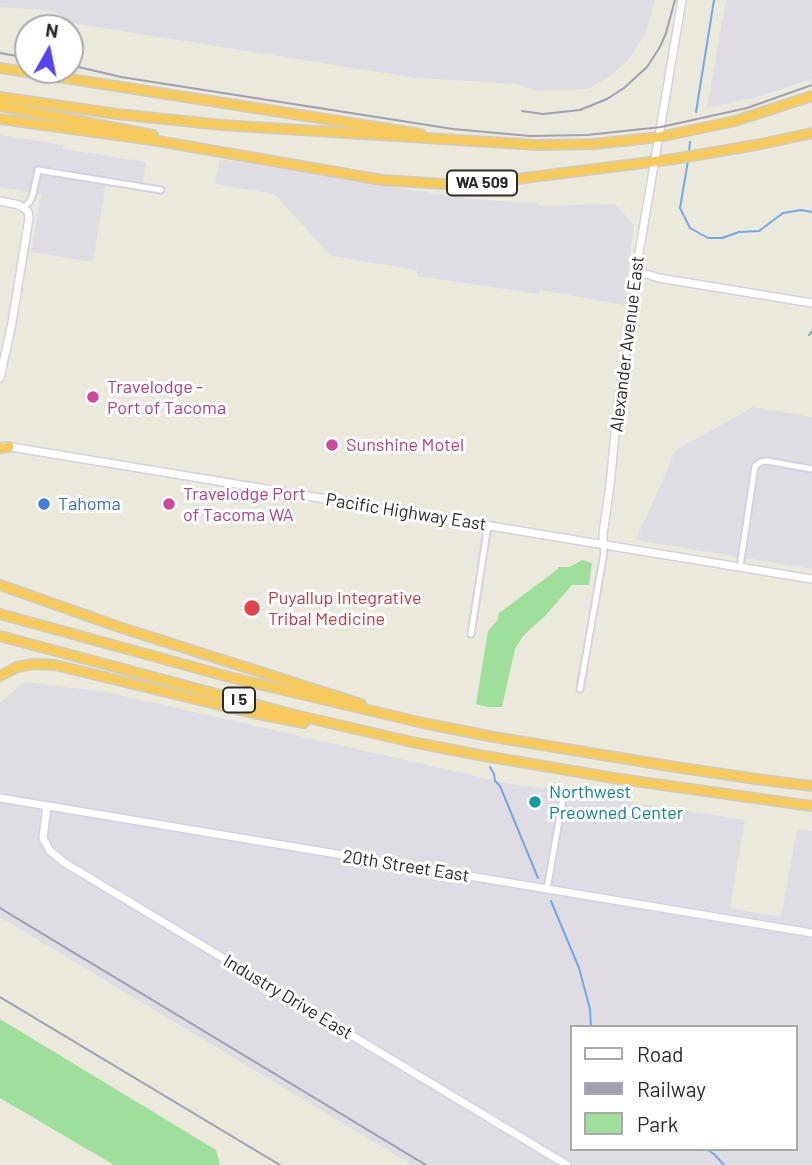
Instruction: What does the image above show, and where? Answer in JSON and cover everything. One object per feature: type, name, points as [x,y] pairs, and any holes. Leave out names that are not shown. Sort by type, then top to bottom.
[{"type":"highway","points":[[0,68],[489,143]]},
{"type":"highway","name":"WA 509","points":[[0,97],[117,114],[222,125],[489,143],[571,145],[659,137],[735,121],[812,96]]},
{"type":"highway","name":"WA 509","points":[[0,106],[382,180],[443,184],[492,182],[654,162],[812,133]]},
{"type":"highway","points":[[0,119],[291,163]]},
{"type":"highway","points":[[0,585],[119,627],[437,726]]},
{"type":"highway","name":"I 5","points":[[0,614],[269,687],[437,726],[812,786]]},
{"type":"highway","name":"I 5","points":[[0,636],[341,726],[479,755],[620,779],[812,806]]},
{"type":"highway","points":[[0,676],[17,667],[33,664],[55,665],[253,713],[311,724],[341,726]]},
{"type":"highway","points":[[756,779],[812,780]]},
{"type":"main road","name":"Alexander Avenue East","points":[[603,544],[618,402],[636,271],[682,0]]},
{"type":"main road","points":[[0,201],[24,208],[28,212],[29,225],[0,378]]},
{"type":"main road","points":[[636,271],[659,278],[812,303]]},
{"type":"main road","points":[[635,282],[659,278]]},
{"type":"main road","name":"Pacific Highway East","points":[[2,445],[812,579]]},
{"type":"main road","name":"20th Street East","points":[[0,798],[812,933]]},
{"type":"main road","name":"Industry Drive East","points":[[47,806],[43,838],[50,851],[65,863],[567,1165]]},
{"type":"street","points":[[24,208],[33,194],[38,170],[161,190]]},
{"type":"street","points":[[740,567],[754,469],[759,463],[767,461],[812,469]]},
{"type":"street","points":[[471,634],[488,525]]},
{"type":"street","name":"Alexander Avenue East","points":[[580,689],[603,544]]},
{"type":"street","points":[[547,889],[564,798]]},
{"type":"shaded area","points":[[0,0],[655,0],[645,35],[627,61],[612,75],[588,89],[536,91],[517,84],[416,78],[84,25],[84,14],[57,14],[54,11],[0,7]]},
{"type":"shaded area","points":[[726,0],[812,0],[812,79],[757,97],[707,108]]},
{"type":"shaded area","points":[[0,135],[63,145],[63,149],[146,162],[143,182],[107,176],[93,262],[31,252],[41,194],[0,187]]},
{"type":"shaded area","points":[[220,159],[469,199],[537,203],[538,206],[615,204],[634,225],[624,305],[540,290],[539,294],[417,276],[417,270],[331,256],[274,194],[215,184]]},
{"type":"shaded area","points":[[753,407],[812,417],[812,569],[636,540],[676,450]]},
{"type":"shaded area","points":[[24,682],[106,692],[506,783],[745,820],[730,908],[781,917],[797,829],[812,831],[812,1165],[412,1165],[0,917],[0,703]]},
{"type":"green space","points":[[582,560],[592,563],[589,585],[572,585],[523,636],[515,649],[502,707],[476,704],[488,631],[497,621],[499,613],[558,567],[569,567]]},
{"type":"green space","points":[[0,1019],[216,1150],[220,1165],[114,1165],[0,1098]]},
{"type":"waterway","points":[[696,112],[714,0]]},
{"type":"waterway","points":[[689,152],[690,142]]},
{"type":"waterway","points":[[688,161],[680,208],[690,228],[708,238],[759,231],[783,213],[801,210],[812,212]]},
{"type":"waterway","points":[[809,335],[812,331]]},
{"type":"waterway","points":[[490,767],[538,878]]},
{"type":"waterway","points":[[551,901],[579,968],[590,1009],[591,1025]]},
{"type":"waterway","points":[[709,1151],[724,1165]]},
{"type":"railway","points":[[522,111],[543,114],[580,110],[607,99],[624,88],[647,67],[660,47],[675,0]]},
{"type":"railway","points":[[0,53],[14,56]]},
{"type":"railway","points":[[84,68],[121,77],[453,129],[530,136],[587,135],[661,127],[747,108],[812,85]]},
{"type":"railway","points":[[0,908],[426,1165]]},
{"type":"railway","points":[[0,997],[280,1165]]},
{"type":"place","name":"Travelodge - Port of Tacoma","points":[[93,397]]},
{"type":"place","name":"Sunshine Motel","points":[[332,445]]},
{"type":"place","name":"Tahoma","points":[[44,504]]},
{"type":"place","name":"Travelodge Port of Tacoma WA","points":[[169,504]]},
{"type":"place","name":"Puyallup Integrative Tribal Medicine","points":[[252,608]]},
{"type":"place","name":"Northwest Preowned Center","points":[[535,802]]}]
